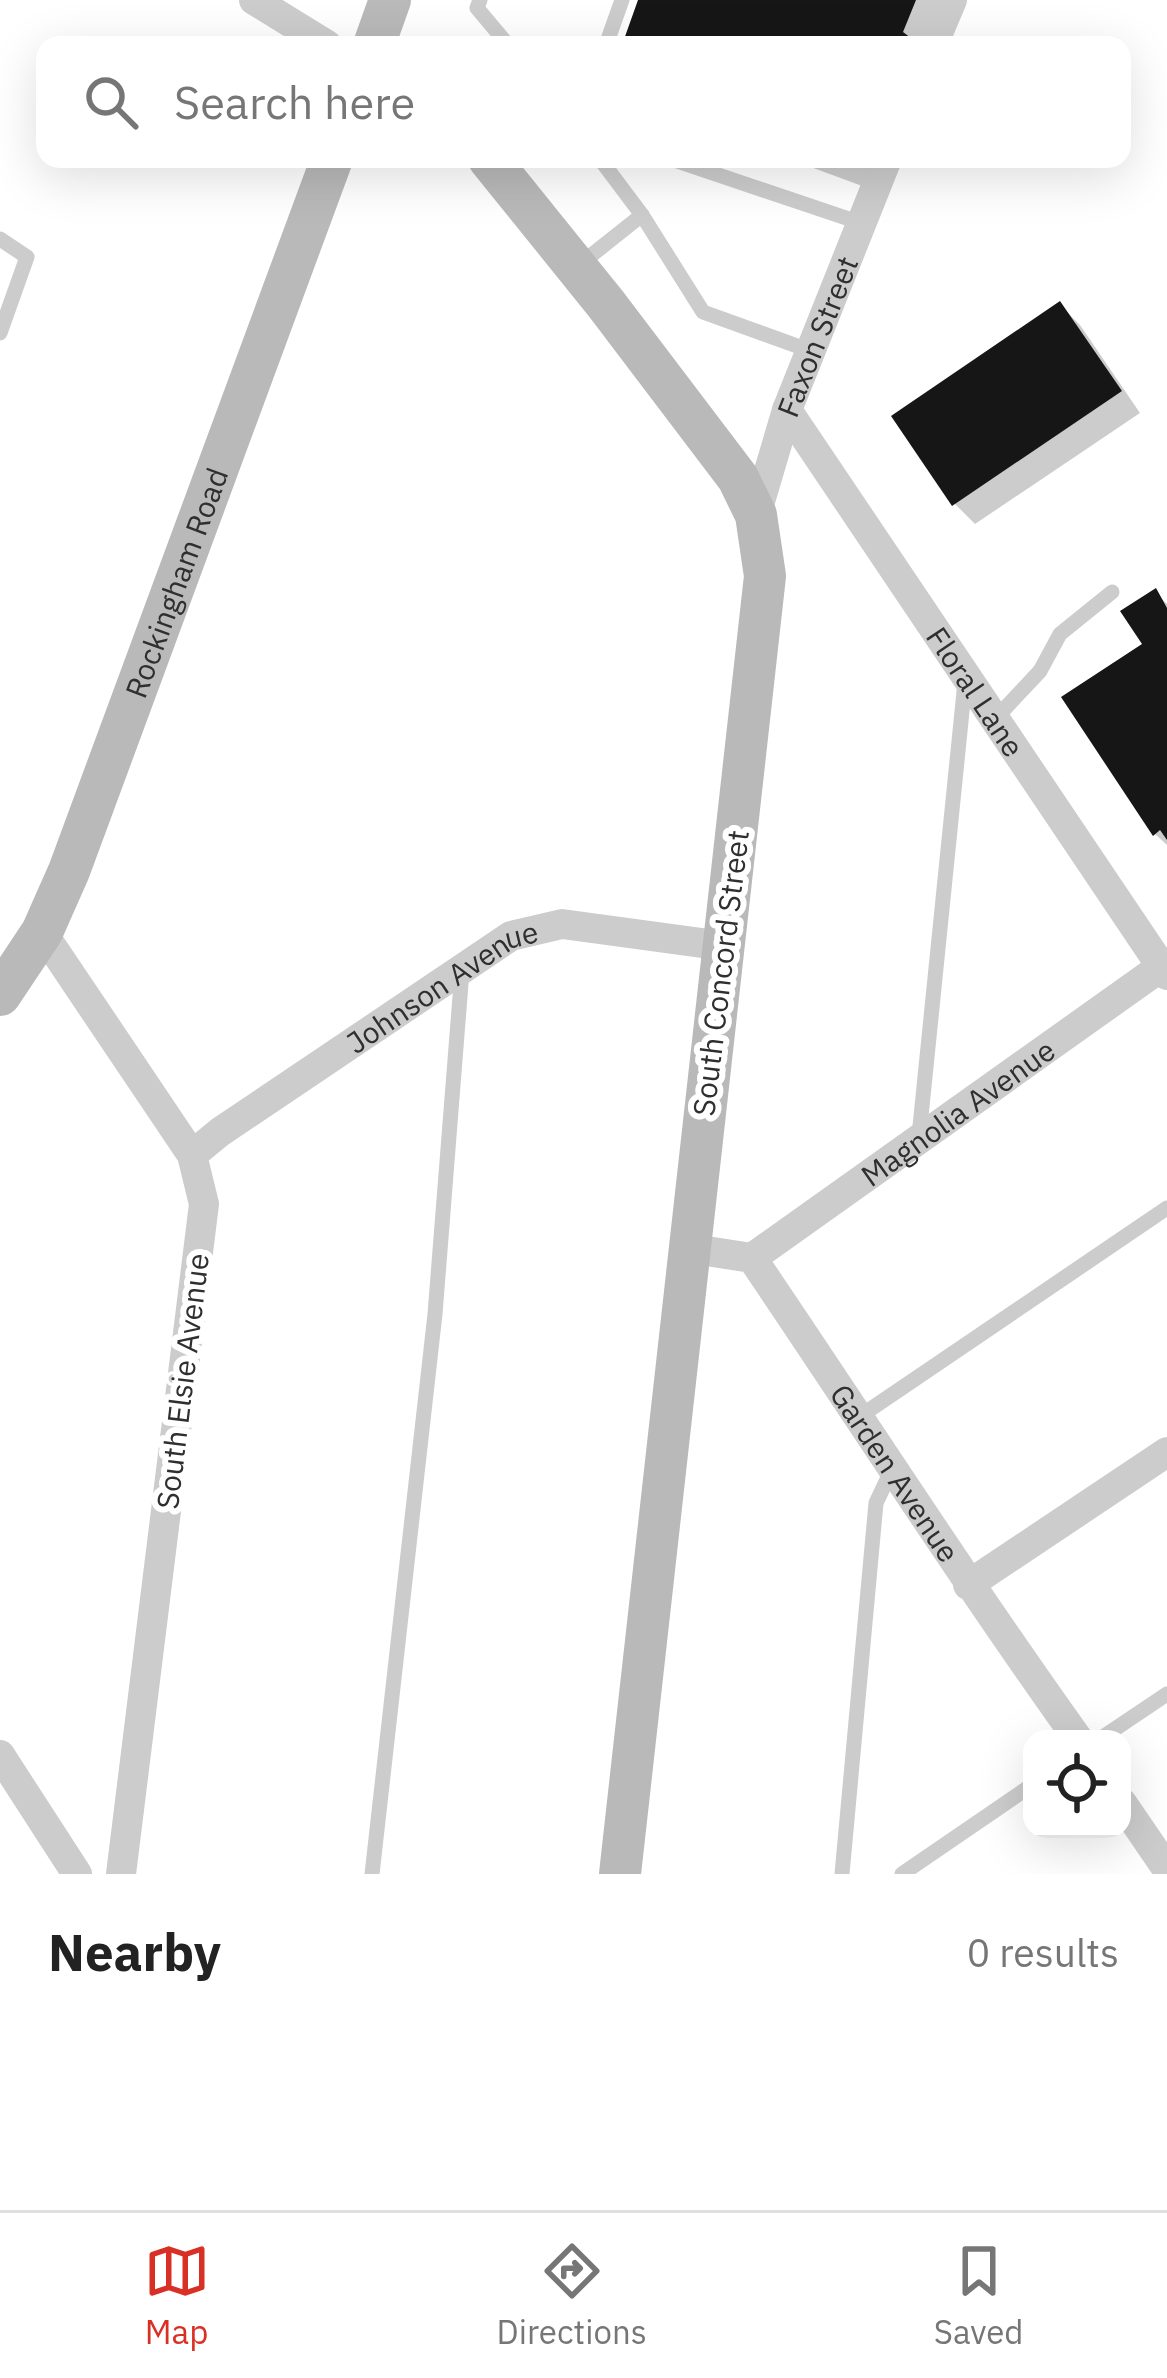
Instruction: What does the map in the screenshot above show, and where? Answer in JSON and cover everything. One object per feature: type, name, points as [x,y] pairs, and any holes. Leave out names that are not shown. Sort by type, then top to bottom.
[{"type":"street","points":[[254,0],[312,36]]},
{"type":"street","points":[[377,36],[390,0]]},
{"type":"street","points":[[937,36],[952,0]]},
{"type":"street","name":"Rockingham Road","points":[[0,995],[41,932],[78,849],[329,168]]},
{"type":"street","name":"South Concord Street","points":[[496,168],[738,478],[756,515],[765,576],[620,1874]]},
{"type":"street","name":"Faxon Street","points":[[756,515],[787,410],[883,168]]},
{"type":"street","name":"Floral Lane","points":[[787,410],[1164,971]]},
{"type":"street","name":"Johnson Avenue","points":[[192,1155],[511,936],[562,924],[724,946]]},
{"type":"street","name":"South Elsie Avenue","points":[[41,932],[192,1155],[204,1204],[121,1874]]},
{"type":"street","name":"Magnolia Avenue","points":[[752,1258],[1164,971]]},
{"type":"street","points":[[687,1248],[752,1258]]},
{"type":"street","name":"Garden Avenue","points":[[752,1258],[968,1585],[1072,1730]]},
{"type":"street","points":[[968,1585],[1167,1451]]},
{"type":"street","points":[[0,1755],[77,1874]]},
{"type":"street","points":[[1131,1816],[1167,1869]]},
{"type":"lane","points":[[480,0],[477,8],[500,36]]},
{"type":"lane","points":[[608,36],[622,0]]},
{"type":"lane","points":[[607,168],[703,312],[811,351]]},
{"type":"lane","points":[[698,168],[861,223]]},
{"type":"lane","points":[[576,267],[641,215]]},
{"type":"lane","points":[[0,239],[27,257],[0,333]]},
{"type":"lane","points":[[996,718],[1040,671],[1060,634],[1112,592]]},
{"type":"lane","points":[[919,1143],[966,674]]},
{"type":"lane","points":[[372,1874],[435,1314],[463,968]]},
{"type":"lane","points":[[859,1417],[1167,1208]]},
{"type":"lane","points":[[842,1874],[876,1503],[893,1467]]},
{"type":"lane","points":[[1113,1730],[1167,1694]]},
{"type":"lane","points":[[902,1874],[1023,1791]]},
{"type":"building","points":[[638,0],[916,0],[903,32],[908,36],[625,36]]},
{"type":"building","points":[[1060,301],[1122,391],[952,506],[891,416]]},
{"type":"building","points":[[1156,588],[1167,608],[1167,840],[1160,830],[1153,836],[1061,697],[1142,644],[1120,611]]}]
